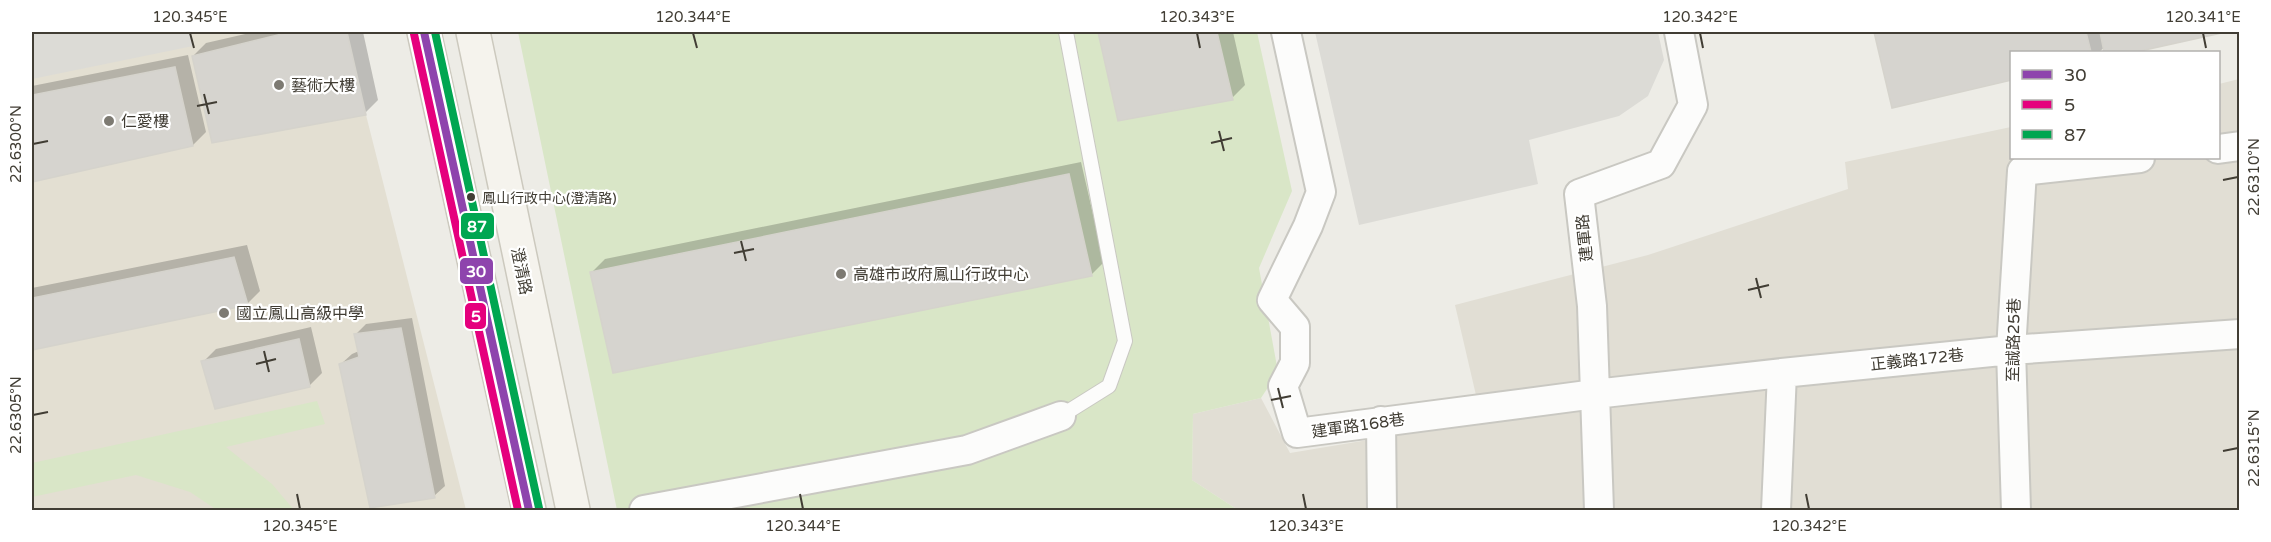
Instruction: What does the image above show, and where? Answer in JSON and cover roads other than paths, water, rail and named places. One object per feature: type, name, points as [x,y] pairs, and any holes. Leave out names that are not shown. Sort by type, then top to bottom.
[{"type":"main road","points":[[424,32],[529,510]]},
{"type":"main road","name":"澄清路","points":[[473,32],[573,510]]},
{"type":"street","name":"建軍路168巷","points":[[1286,32],[1321,192],[1308,226],[1272,300],[1295,327],[1295,363],[1283,386],[1298,433],[1595,394]]},
{"type":"street","name":"建軍路","points":[[1599,510],[1592,306],[1579,194],[1661,164],[1693,105],[1679,32]]},
{"type":"street","points":[[2220,149],[2240,147]]},
{"type":"street","name":"至誠路25巷","points":[[2016,510],[2011,350],[2022,171],[2131,159]]},
{"type":"street","name":"正義路172巷","points":[[1595,394],[2011,350],[2240,334]]},
{"type":"street","points":[[1776,510],[1782,373]]},
{"type":"street","points":[[644,510],[967,450],[1060,416]]},
{"type":"street","points":[[1381,422],[1382,510]]},
{"type":"lane","points":[[1060,416],[1109,386],[1125,341],[1065,32]]},
{"type":"place","name":"藝術大樓","points":[[279,85]]},
{"type":"place","name":"仁愛樓","points":[[109,121]]},
{"type":"place","name":"鳳山行政中心(澄清路)","points":[[471,197]]},
{"type":"place","name":"高雄市政府鳳山行政中心","points":[[841,274]]},
{"type":"place","name":"國立鳳山高級中學","points":[[224,313]]}]
